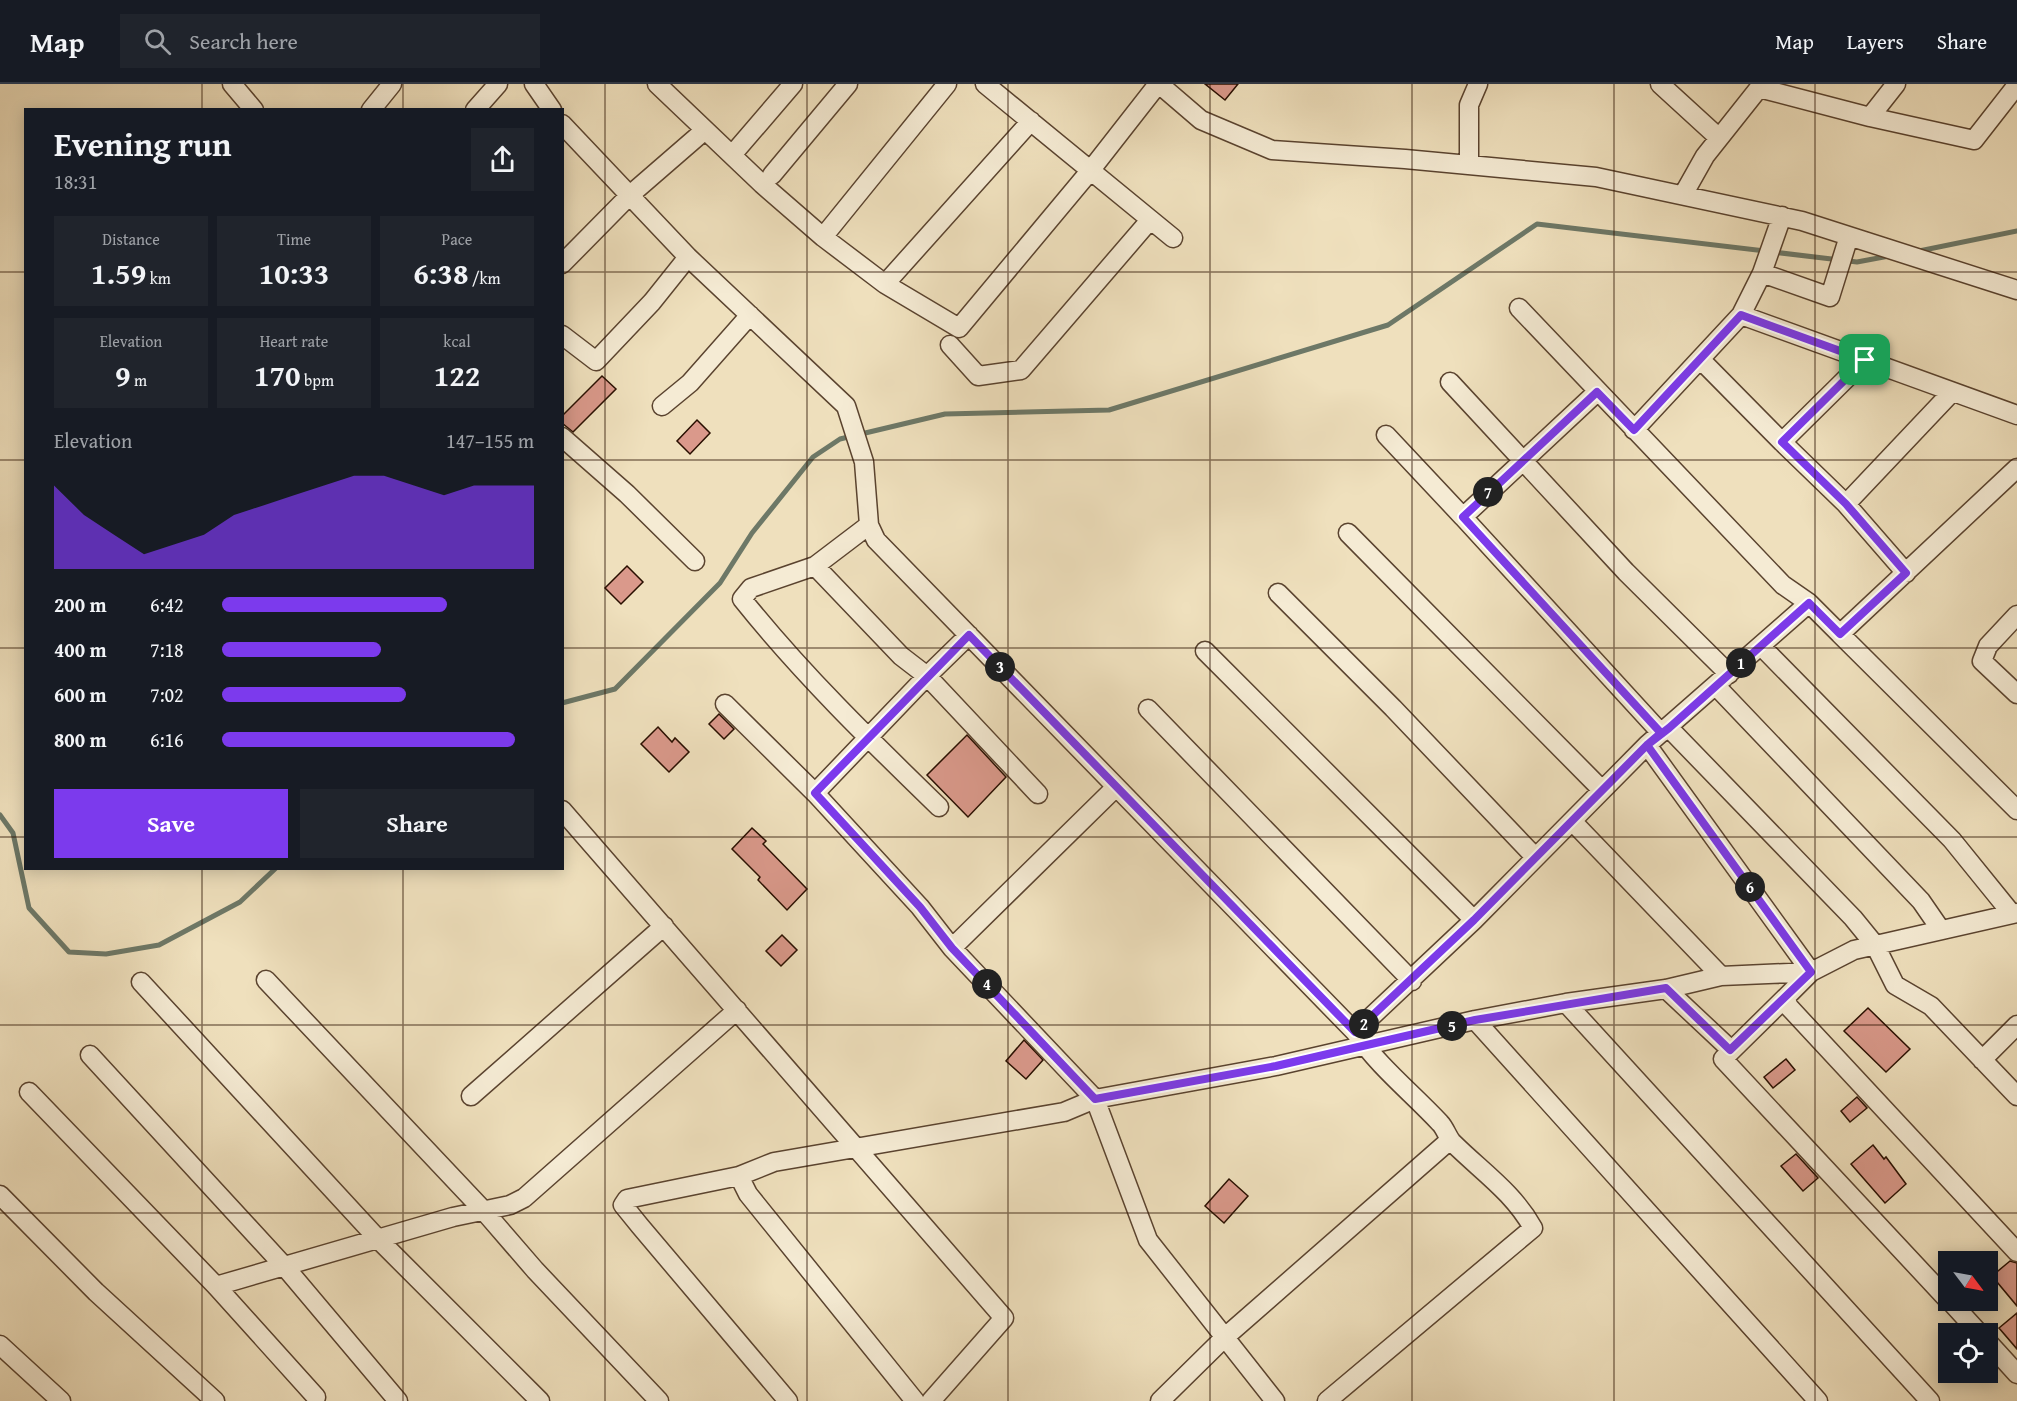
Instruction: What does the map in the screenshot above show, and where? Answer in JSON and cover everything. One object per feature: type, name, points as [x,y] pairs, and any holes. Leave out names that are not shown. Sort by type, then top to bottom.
[{"type":"street","points":[[232,84],[252,108]]},
{"type":"street","points":[[373,108],[392,84]]},
{"type":"street","points":[[477,108],[498,84]]},
{"type":"street","points":[[534,84],[551,108]]},
{"type":"street","points":[[657,84],[823,237],[885,284],[959,328],[1159,84],[1201,120],[1272,150],[1596,177],[1782,216],[1847,242],[1886,248],[2017,290]]},
{"type":"street","points":[[732,155],[793,84]]},
{"type":"street","points":[[772,175],[848,84]]},
{"type":"street","points":[[823,237],[947,84]]},
{"type":"street","points":[[985,84],[1173,238]]},
{"type":"street","points":[[1469,165],[1469,105],[1478,84]]},
{"type":"street","points":[[1660,84],[1719,138]]},
{"type":"street","points":[[1870,117],[1896,84]]},
{"type":"street","points":[[1683,195],[1705,156],[1761,86],[1870,117],[1974,140],[2017,85]]},
{"type":"street","points":[[885,284],[1031,122]]},
{"type":"street","points":[[564,262],[630,195],[705,130]]},
{"type":"street","points":[[565,131],[630,195],[688,257],[846,406],[864,462],[869,525],[876,540],[1088,756],[1115,788],[1360,1039],[1382,1066],[1443,1125],[1450,1140],[1500,1183],[1524,1212],[1533,1228],[1327,1401]]},
{"type":"street","points":[[1634,430],[1741,315],[1764,268],[1782,216]]},
{"type":"street","points":[[950,345],[978,376],[1021,370],[1150,220]]},
{"type":"street","points":[[1764,268],[1830,297],[1847,242]]},
{"type":"street","points":[[564,337],[596,361],[652,302],[688,257]]},
{"type":"street","points":[[1519,308],[1783,585],[1809,603],[2017,810]]},
{"type":"street","points":[[662,406],[690,383],[750,315]]},
{"type":"street","points":[[1741,315],[2017,415]]},
{"type":"street","points":[[1701,360],[1846,504],[1906,573]]},
{"type":"street","points":[[1782,442],[1865,360]]},
{"type":"street","points":[[1450,382],[1723,680],[1921,901],[1941,930]]},
{"type":"street","points":[[1463,517],[1597,392]]},
{"type":"street","points":[[1846,504],[1952,392]]},
{"type":"street","points":[[1386,435],[1665,730],[1853,918],[1875,945],[1895,985],[1931,1006],[2017,1096]]},
{"type":"street","points":[[564,439],[627,494],[695,561]]},
{"type":"street","points":[[1840,634],[2017,468]]},
{"type":"street","points":[[869,525],[815,566],[751,588],[742,599],[770,634],[868,738],[939,807]]},
{"type":"street","points":[[1348,532],[1601,789]]},
{"type":"street","points":[[815,566],[901,656],[927,676],[1038,794]]},
{"type":"street","points":[[1278,593],[1393,708],[1535,857]]},
{"type":"street","points":[[1360,1039],[1412,981],[1573,822],[1601,789],[1647,745],[1809,603]]},
{"type":"street","points":[[2017,615],[1988,646],[1982,661],[2017,694]]},
{"type":"street","points":[[815,793],[969,635]]},
{"type":"street","points":[[1761,646],[1952,840],[2015,914],[1854,950],[1811,972],[1723,1059],[1938,1288]]},
{"type":"street","points":[[1205,651],[1474,920]]},
{"type":"street","points":[[725,704],[815,793],[920,907],[952,948],[1095,1099],[1148,1239],[1275,1401]]},
{"type":"street","points":[[1148,709],[1412,981]]},
{"type":"street","points":[[1647,745],[1811,972]]},
{"type":"street","points":[[952,948],[1115,788]]},
{"type":"street","points":[[564,812],[1004,1318],[931,1401]]},
{"type":"street","points":[[1573,822],[1721,976]]},
{"type":"street","points":[[471,1096],[664,926]]},
{"type":"street","points":[[788,1401],[623,1205],[627,1199],[739,1176],[774,1162],[1064,1112],[1095,1099],[1276,1066],[1360,1039],[1666,988],[1721,976],[1811,972]]},
{"type":"street","points":[[266,980],[659,1401]]},
{"type":"street","points":[[141,982],[378,1239],[540,1401]]},
{"type":"street","points":[[1666,988],[1730,1050]]},
{"type":"street","points":[[1785,998],[1789,1007],[2017,1252]]},
{"type":"street","points":[[1566,1003],[1930,1401]]},
{"type":"street","points":[[216,1286],[510,1204],[524,1198],[737,1010]]},
{"type":"street","points":[[1475,1020],[1818,1401]]},
{"type":"street","points":[[1983,1060],[2017,1025]]},
{"type":"street","points":[[90,1055],[285,1267],[388,1397]]},
{"type":"street","points":[[29,1092],[216,1286],[316,1397]]},
{"type":"street","points":[[1160,1401],[1224,1338],[1450,1140]]},
{"type":"street","points":[[739,1176],[748,1194],[912,1400]]},
{"type":"street","points":[[0,1196],[96,1292],[215,1401]]},
{"type":"street","points":[[1959,1311],[1970,1323]]},
{"type":"street","points":[[0,1345],[61,1401]]},
{"type":"street","points":[[1998,1353],[2017,1374]]},
{"type":"building","points":[[1205,84],[1238,84],[1225,100]]},
{"type":"building","points":[[602,376],[616,389],[573,432],[564,425],[564,414]]},
{"type":"building","points":[[697,420],[710,433],[690,454],[677,441]]},
{"type":"building","points":[[627,566],[643,582],[621,604],[605,588]]},
{"type":"building","points":[[719,714],[734,729],[724,739],[709,724]]},
{"type":"building","points":[[658,727],[672,742],[675,738],[689,752],[669,772],[641,744]]},
{"type":"building","points":[[967,735],[1006,777],[968,817],[927,775]]},
{"type":"building","points":[[752,828],[766,841],[763,844],[807,889],[787,910],[758,880],[760,877],[732,849]]},
{"type":"building","points":[[782,935],[797,950],[781,966],[766,951]]},
{"type":"building","points":[[1868,1008],[1910,1049],[1886,1072],[1844,1031]]},
{"type":"building","points":[[1024,1040],[1043,1060],[1026,1079],[1006,1061]]},
{"type":"building","points":[[1786,1059],[1795,1070],[1773,1088],[1764,1077]]},
{"type":"building","points":[[1857,1097],[1867,1108],[1850,1122],[1841,1111]]},
{"type":"building","points":[[1873,1145],[1884,1159],[1886,1157],[1906,1184],[1885,1203],[1851,1164]]},
{"type":"building","points":[[1796,1154],[1818,1178],[1803,1191],[1781,1166]]},
{"type":"building","points":[[1229,1179],[1248,1196],[1224,1223],[1205,1206]]},
{"type":"building","points":[[2010,1261],[2017,1263],[2017,1306],[1998,1283],[1998,1271]]},
{"type":"building","points":[[2017,1313],[2017,1349],[1999,1328]]},
{"type":"waterway","points":[[564,702],[615,689],[720,583],[752,533],[813,457],[840,439],[945,414],[1109,410],[1388,325],[1537,224],[1857,262],[1889,256]]},
{"type":"waterway","points":[[1919,251],[2017,231]]},
{"type":"waterway","points":[[0,815],[13,833],[29,908],[69,952],[106,954],[159,945],[240,902],[274,870]]},
{"type":"route","points":[[1865,360],[1741,315],[1634,430],[1597,392],[1463,517],[1661,733],[1647,745],[1811,972],[1730,1050],[1666,988],[1475,1020],[1276,1066],[1172,1083],[1160,1089],[1095,1099],[952,948],[920,907],[815,793],[969,635],[1088,756],[1115,788],[1355,1032],[1412,981],[1573,822],[1601,789],[1647,745],[1669,728],[1809,603],[1840,634],[1906,573],[1846,504],[1782,442],[1865,360]]}]
